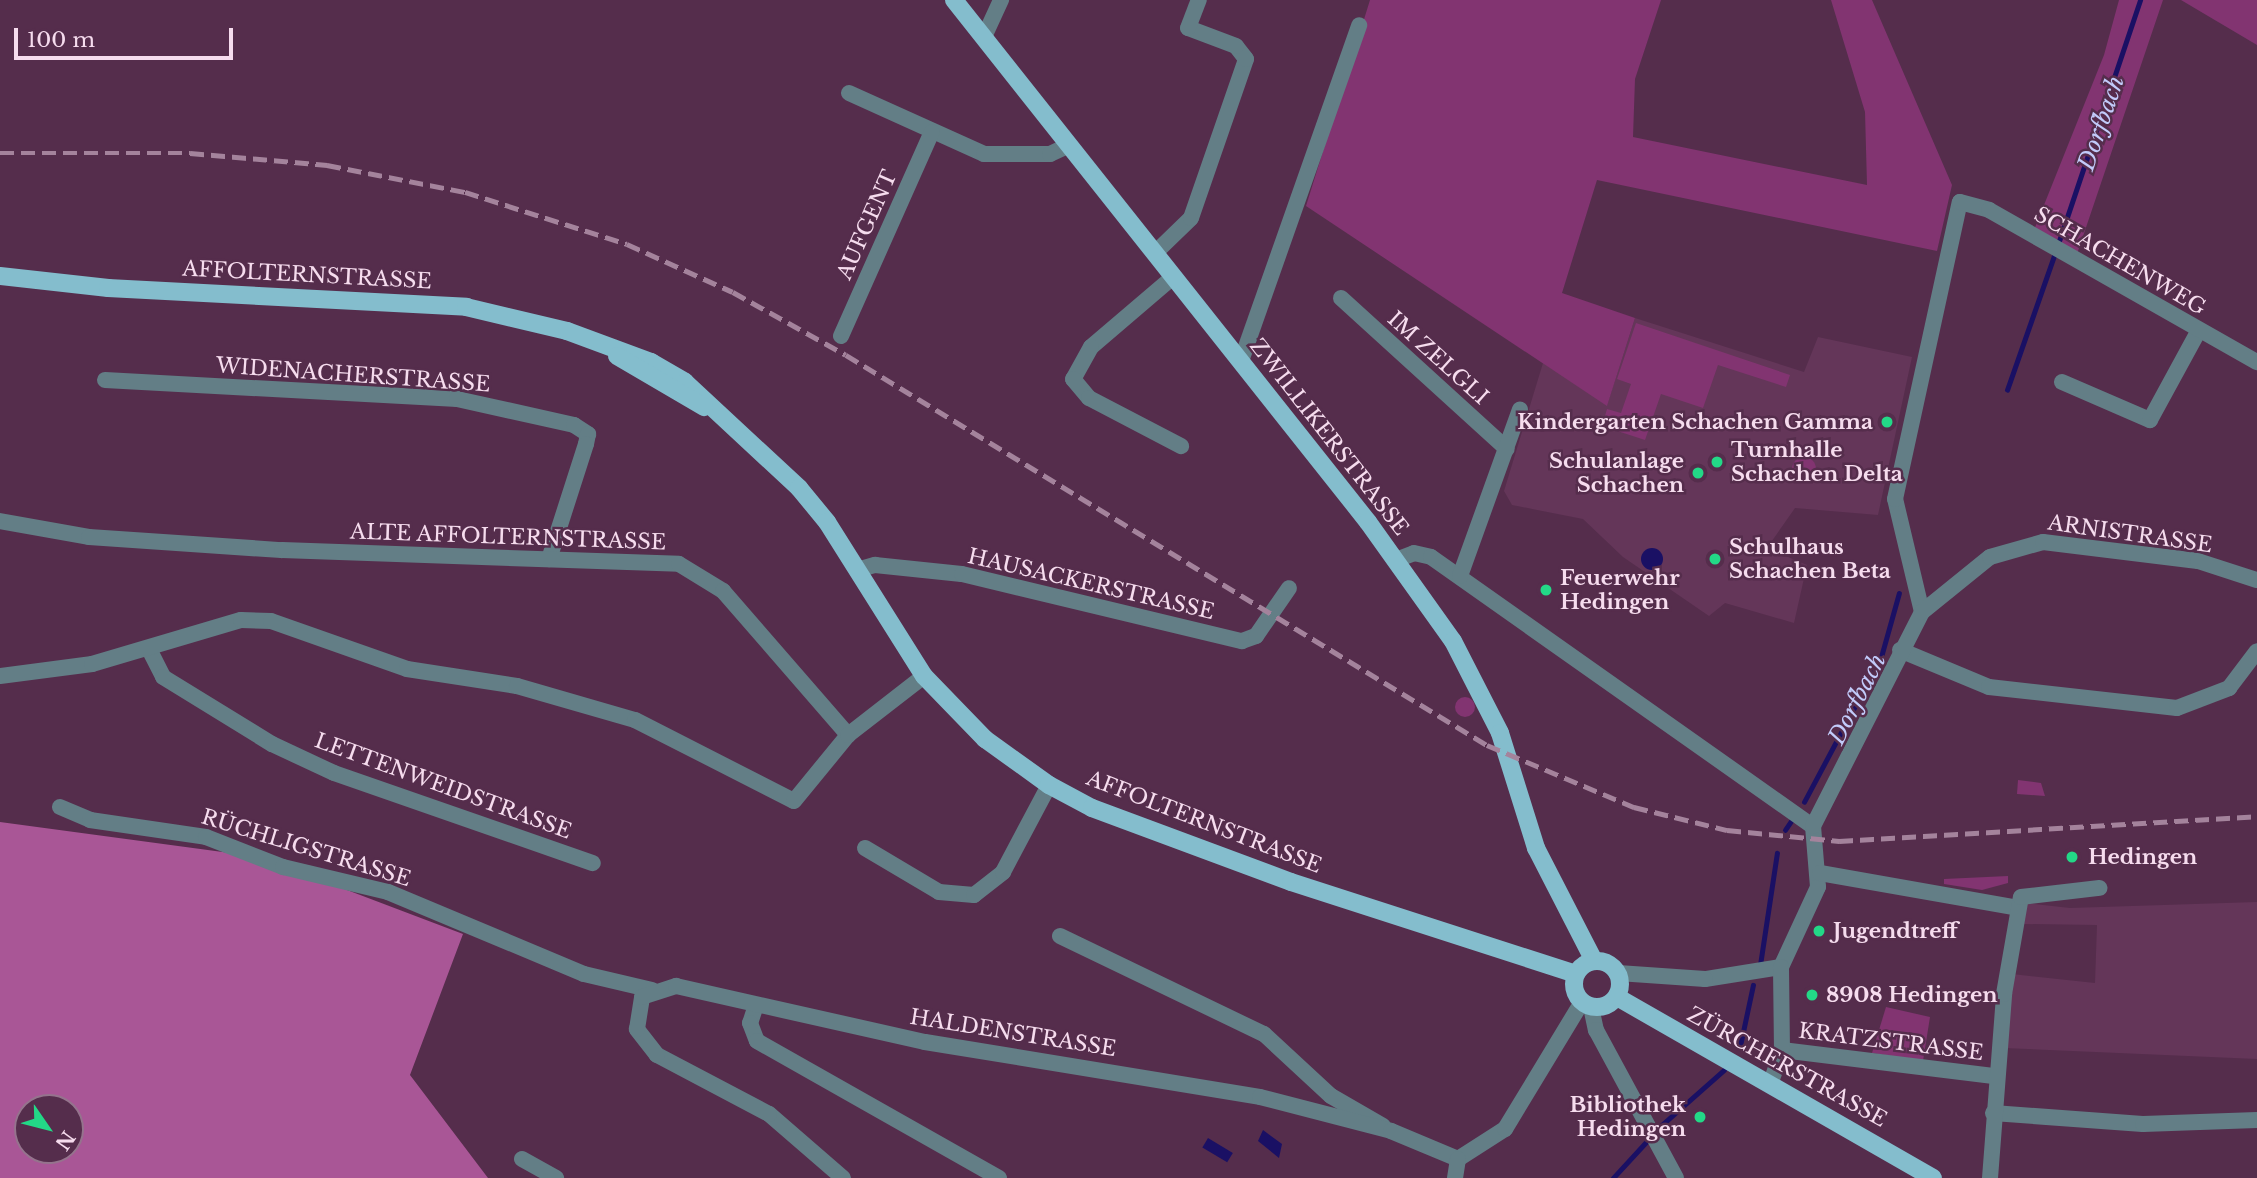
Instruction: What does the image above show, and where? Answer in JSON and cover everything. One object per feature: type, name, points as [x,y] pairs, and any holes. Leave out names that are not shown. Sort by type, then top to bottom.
[{"type":"main road","name":"ZWILLIKERSTRASSE","points":[[954,0],[1396,560]]},
{"type":"main road","name":"AFFOLTERNSTRASSE","points":[[0,276],[108,288],[410,300],[520,317],[606,347],[642,374],[726,417],[799,488],[857,570],[923,676],[985,739],[1049,785],[1092,808],[1291,882],[1576,974]]},
{"type":"main road","points":[[1396,560],[1462,656],[1508,756],[1536,848],[1594,961],[1618,973],[1617,997],[1587,1004],[1576,974],[1594,961]]},
{"type":"main road","name":"ZÜRCHERSTRASSE","points":[[1617,997],[1771,1082],[1933,1178]]},
{"type":"street","points":[[984,37],[1001,0]]},
{"type":"street","points":[[1155,253],[1191,218],[1246,59],[1236,46],[1188,28],[1199,0]]},
{"type":"street","points":[[1241,361],[1359,24]]},
{"type":"street","points":[[849,93],[984,154],[1050,154],[1069,145]]},
{"type":"street","name":"AUFGENT","points":[[841,336],[932,132]]},
{"type":"street","name":"SCHACHENWEG","points":[[1922,612],[1895,499],[1960,202],[1989,211],[2257,362]]},
{"type":"street","points":[[1174,277],[1091,347],[1073,379],[1089,398],[1181,446]]},
{"type":"street","name":"IM ZELGLI","points":[[1341,298],[1507,449]]},
{"type":"street","points":[[2062,382],[2150,420],[2199,330]]},
{"type":"street","name":"WIDENACHERSTRASSE","points":[[105,380],[457,399],[574,425],[588,434],[549,559]]},
{"type":"street","points":[[1460,576],[1520,409]]},
{"type":"street","name":"ALTE AFFOLTERNSTRASSE","points":[[0,521],[89,537],[485,562],[549,559],[655,560],[702,575],[848,735]]},
{"type":"street","name":"ARNISTRASSE","points":[[1813,826],[1900,650],[1922,612],[1978,564],[2030,543],[2198,561],[2257,580]]},
{"type":"street","name":"ZWILLIKERSTRASSE","points":[[1396,560],[1414,553],[1431,557],[1813,826]]},
{"type":"street","name":"HAUSACKERSTRASSE","points":[[857,570],[875,565],[962,574],[1241,641],[1256,636],[1289,588]]},
{"type":"street","points":[[0,676],[149,649],[241,620],[271,621],[407,668],[517,686],[635,720],[794,801],[848,735],[923,676]]},
{"type":"street","name":"LETTENWEIDSTRASSE","points":[[149,649],[163,677],[272,744],[334,773],[593,863]]},
{"type":"street","points":[[1900,650],[1967,680],[2014,692],[2178,708],[2229,688],[2257,650]]},
{"type":"street","points":[[865,848],[939,892],[974,895],[1003,872],[1049,785]]},
{"type":"street","name":"RÜCHLIGSTRASSE","points":[[60,807],[90,820],[206,837],[283,867],[388,892],[584,974],[652,990]]},
{"type":"street","points":[[1771,1082],[1782,1050],[1781,967],[1820,873],[1813,826]]},
{"type":"street","points":[[1820,873],[2018,908]]},
{"type":"street","points":[[1990,1178],[1995,1076],[2018,908],[2029,892],[2099,888]]},
{"type":"street","points":[[1060,936],[1264,1034],[1331,1096],[1391,1131]]},
{"type":"street","points":[[1618,973],[1705,979],[1781,967]]},
{"type":"street","name":"HALDENSTRASSE","points":[[652,990],[676,986],[925,1042],[1260,1097],[1391,1131],[1458,1159]]},
{"type":"street","points":[[652,990],[636,1010],[638,1029],[657,1055],[769,1114],[843,1178]]},
{"type":"street","points":[[1455,1178],[1458,1159],[1506,1129],[1587,1004]]},
{"type":"street","points":[[1587,1004],[1596,1030],[1676,1178]]},
{"type":"street","points":[[756,1005],[750,1023],[757,1041],[999,1178]]},
{"type":"street","name":"KRATZSTRASSE","points":[[1782,1050],[1995,1076]]},
{"type":"street","points":[[1993,1113],[2143,1124],[2257,1120]]},
{"type":"street","points":[[522,1158],[554,1176]]},
{"type":"shaded area","points":[[1370,0],[1661,0],[1635,79],[1633,137],[1867,185],[1865,112],[1831,0],[1872,0],[1952,185],[1937,251],[1597,180],[1562,293],[1635,318],[1607,406],[1306,206]]},
{"type":"shaded area","points":[[2119,0],[2163,0],[2077,254],[2034,230],[2104,55]]},
{"type":"shaded area","points":[[2181,0],[2257,0],[2257,45]]},
{"type":"shaded area","name":"Schulanlage Schachen","points":[[1635,318],[1804,372],[1818,337],[1912,357],[1878,515],[1795,508],[1767,548],[1807,565],[1794,623],[1725,603],[1709,616],[1623,557],[1583,519],[1512,505],[1504,491],[1543,363],[1607,405]]},
{"type":"shaded area","points":[[1636,323],[1790,375],[1786,387],[1718,365],[1703,408],[1661,394],[1645,440],[1602,426],[1607,409],[1621,413],[1631,384],[1617,379]]},
{"type":"shaded area","points":[[1804,457],[1812,461],[1816,469],[1812,477],[1804,481],[1796,477],[1792,469],[1796,461]]},
{"type":"shaded area","points":[[1648,548],[1656,548],[1663,555],[1663,563],[1656,570],[1648,570],[1641,563],[1641,555]]},
{"type":"shaded area","points":[[1465,697],[1472,700],[1475,707],[1472,714],[1465,717],[1458,714],[1455,707],[1458,700]]},
{"type":"shaded area","points":[[2018,780],[2041,783],[2045,796],[2017,794]]},
{"type":"shaded area","points":[[0,822],[260,857],[463,934],[410,1075],[488,1178],[0,1178]]},
{"type":"shaded area","points":[[2008,876],[2008,883],[1982,890],[1944,884],[1944,879]]},
{"type":"shaded area","points":[[2257,902],[2257,1059],[2004,1048],[2012,974],[2095,983],[2097,925],[2024,924],[2026,903],[2070,908]]},
{"type":"shaded area","points":[[1886,1007],[1930,1017],[1923,1061],[1872,1053]]},
{"type":"shaded area","points":[[1263,1130],[1282,1144],[1279,1158],[1258,1141]]},
{"type":"shaded area","points":[[1208,1138],[1233,1153],[1227,1162],[1202,1147]]},
{"type":"waterway","name":"Dorfbach","points":[[2058,244],[2140,0]]},
{"type":"waterway","name":"Dorfbach","points":[[2007,390],[2055,253]]},
{"type":"waterway","name":"Dorfbach","points":[[1804,802],[1881,657],[1899,593]]},
{"type":"waterway","name":"Dorfbach","points":[[1785,830],[1791,821]]},
{"type":"waterway","name":"Dorfbach","points":[[1760,965],[1777,853]]},
{"type":"waterway","name":"Dorfbach","points":[[1740,1046],[1753,985]]},
{"type":"waterway","name":"Dorfbach","points":[[1655,1131],[1724,1070]]},
{"type":"waterway","name":"Dorfbach","points":[[1613,1178],[1647,1141]]},
{"type":"railway","points":[[0,153],[190,153],[327,165],[465,192],[627,244],[733,292],[846,355],[1487,745],[1634,807],[1727,830],[1839,841],[2257,816]]},
{"type":"place","name":"Kindergarten Schachen Gamma","points":[[1887,422]]},
{"type":"place","name":"Turnhalle Schachen Delta","points":[[1717,462]]},
{"type":"place","name":"Schulanlage Schachen","points":[[1698,473]]},
{"type":"place","name":"Schulhaus Schachen Beta","points":[[1715,559]]},
{"type":"place","name":"Feuerwehr Hedingen","points":[[1546,590]]},
{"type":"place","name":"Hedingen","points":[[2072,857]]},
{"type":"place","name":"Jugendtreff","points":[[1819,931]]},
{"type":"place","name":"8908 Hedingen","points":[[1812,995]]},
{"type":"place","name":"Bibliothek Hedingen","points":[[1700,1117]]}]
